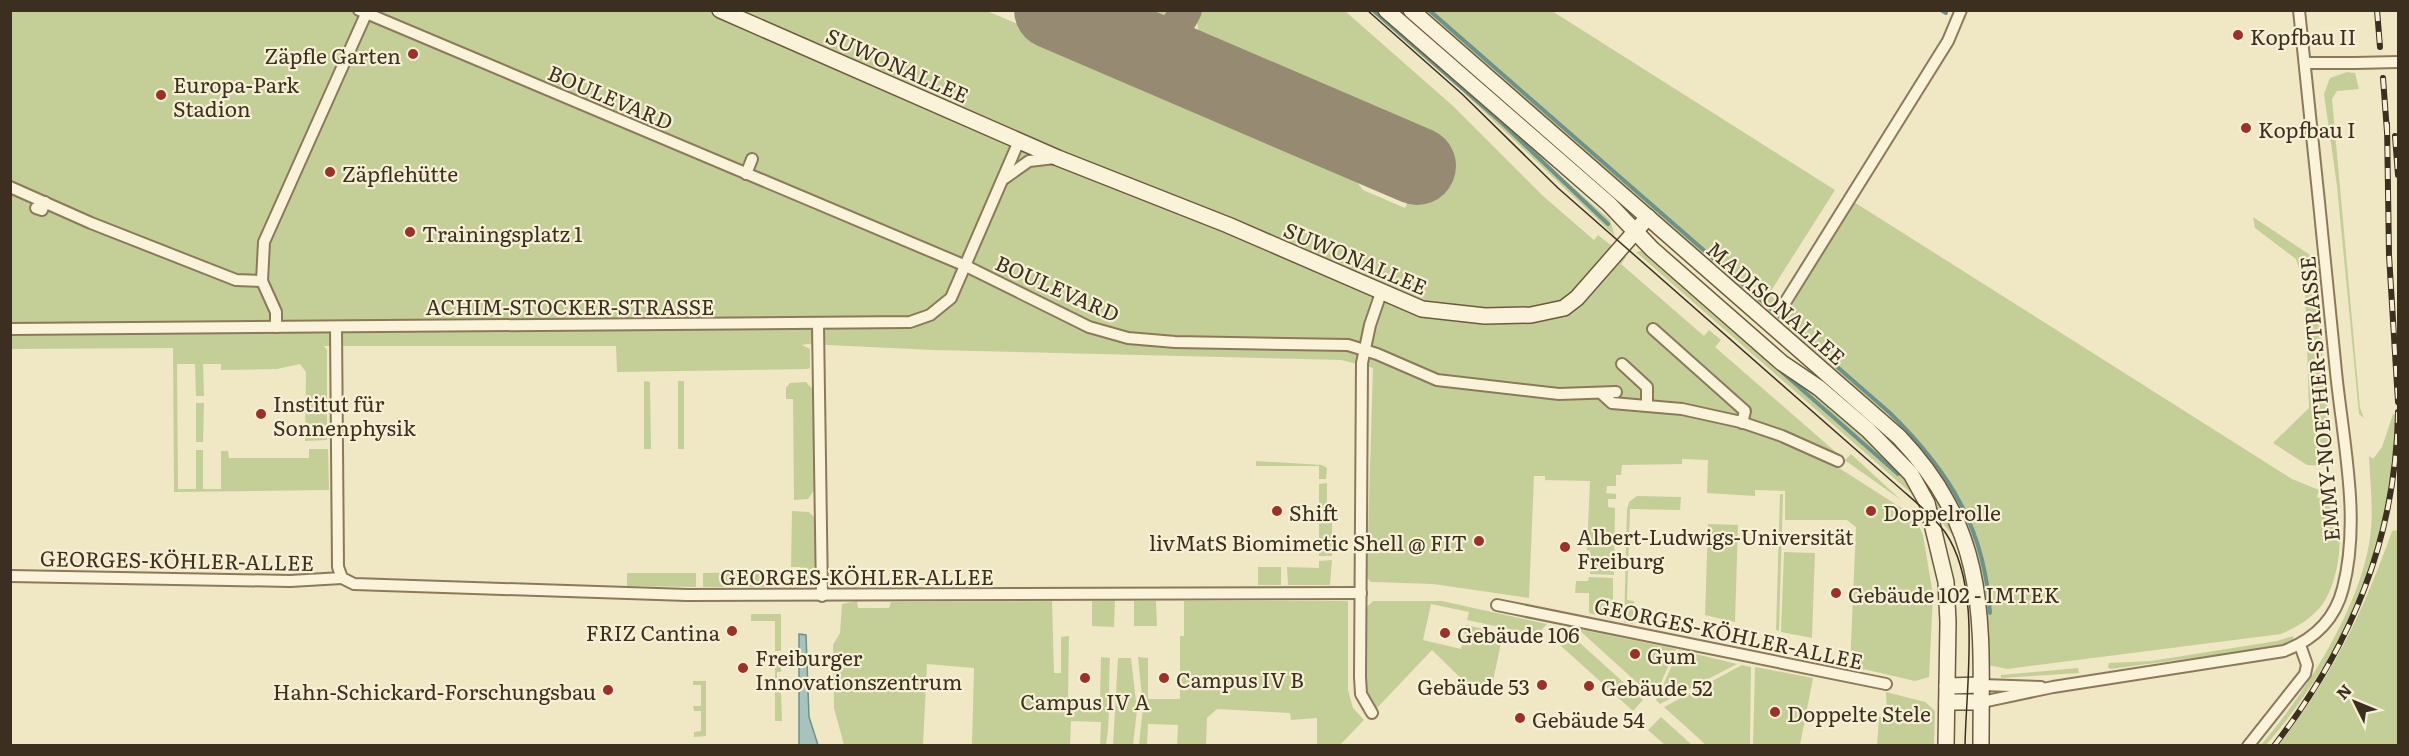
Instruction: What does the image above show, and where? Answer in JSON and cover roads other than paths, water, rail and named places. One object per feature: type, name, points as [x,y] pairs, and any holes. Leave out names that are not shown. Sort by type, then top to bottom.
[{"type":"main road","name":"SUWONALLEE","points":[[720,10],[1058,158],[1228,225],[1422,309],[1441,313],[1499,316],[1552,313],[1564,308],[1577,298],[1648,217]]},
{"type":"main road","name":"MADISONALLEE","points":[[1386,10],[1602,198],[1782,363],[1819,388],[1868,430],[1899,459],[1916,481],[1927,503],[1946,582],[1946,746]]},
{"type":"main road","name":"MADISONALLEE","points":[[1411,10],[1899,437],[1928,471],[1955,516],[1974,568],[1981,625],[1981,746]]},
{"type":"main road","points":[[1947,686],[1982,685]]},
{"type":"main road","points":[[1947,702],[1982,702]]},
{"type":"street","name":"EMMY-NOETHER-STRASSE","points":[[1982,702],[2053,687],[2271,654],[2300,645],[2318,632],[2336,607],[2349,560],[2351,529],[2326,256],[2299,10]]},
{"type":"street","points":[[1781,309],[1948,41],[1959,11]]},
{"type":"street","points":[[276,327],[276,312],[262,281],[264,242],[362,12]]},
{"type":"street","name":"BOULEVARD","points":[[362,12],[966,266],[1089,327],[1128,338],[1174,342],[1304,342],[1348,345],[1365,349],[1437,380],[1559,394],[1601,393],[1612,403],[1682,409],[1742,423],[1782,436],[1838,461]]},
{"type":"street","points":[[2305,63],[2398,62]]},
{"type":"street","name":"ACHIM-STOCKER-STRASSE","points":[[10,328],[336,327],[635,322],[818,324],[902,323],[920,320],[946,304],[966,266],[1020,141]]},
{"type":"street","name":"SUWONALLEE","points":[[1000,183],[1009,173],[1029,161],[1058,158]]},
{"type":"street","points":[[746,174],[752,159]]},
{"type":"street","points":[[10,188],[40,205],[91,228],[236,280],[262,281]]},
{"type":"street","points":[[1372,713],[1361,694],[1361,405],[1365,349],[1381,293]]},
{"type":"street","points":[[818,324],[822,596]]},
{"type":"street","points":[[336,327],[338,567],[342,578]]},
{"type":"street","points":[[1653,329],[1745,411],[1742,423]]},
{"type":"street","points":[[1622,364],[1647,387],[1647,405]]},
{"type":"street","points":[[1601,393],[1616,392]]},
{"type":"street","name":"GEORGES-KÖHLER-ALLEE","points":[[10,576],[290,581],[342,578],[354,584],[622,594],[822,596],[1361,593]]},
{"type":"street","name":"GEORGES-KÖHLER-ALLEE","points":[[1497,605],[1561,622],[1617,625],[1701,641],[1779,657],[1886,684]]},
{"type":"street","points":[[2248,746],[2305,674],[2307,665],[2300,645]]},
{"type":"street","name":"EMMY-NOETHER-STRASSE","points":[[1982,685],[2053,687]]},
{"type":"water","points":[[799,634],[806,635],[809,717],[818,745],[799,745]]},
{"type":"waterway","points":[[1373,10],[1502,123],[1608,224]]},
{"type":"waterway","points":[[1429,10],[1890,413],[1911,435],[1946,479],[1972,528],[1987,582],[1990,613]]},
{"type":"waterway","points":[[1941,10],[1946,13]]},
{"type":"waterway","points":[[1782,372],[1898,474]]},
{"type":"tram line","points":[[1367,10],[1462,94],[1558,188],[1919,505],[1945,532],[1957,554],[1968,607],[1969,664],[1965,746]]},
{"type":"railway","points":[[2377,10],[2380,47]]},
{"type":"railway","points":[[2383,78],[2387,132]]},
{"type":"railway","points":[[2387,124],[2389,255],[2398,402]]},
{"type":"railway","points":[[2395,136],[2398,175]]},
{"type":"railway","points":[[2274,746],[2326,669],[2347,630],[2364,589],[2389,504],[2398,412]]},
{"type":"place","name":"Kopfbau II","points":[[2238,35]]},
{"type":"place","name":"Zäpfle Garten","points":[[413,54]]},
{"type":"place","name":"Europa-Park Stadion","points":[[161,95]]},
{"type":"place","name":"Kopfbau I","points":[[2246,128]]},
{"type":"place","name":"Zäpflehütte","points":[[330,172]]},
{"type":"place","name":"Trainingsplatz 1","points":[[410,232]]},
{"type":"place","name":"Institut für Sonnenphysik","points":[[261,414]]},
{"type":"place","name":"Shift","points":[[1277,511]]},
{"type":"place","name":"Doppelrolle","points":[[1871,511]]},
{"type":"place","name":"livMatS Biomimetic Shell @ FIT","points":[[1479,541]]},
{"type":"place","name":"Albert-Ludwigs-Universität Freiburg","points":[[1565,547]]},
{"type":"place","name":"Gebäude 102 - IMTEK","points":[[1836,593]]},
{"type":"place","name":"FRIZ Cantina","points":[[732,631]]},
{"type":"place","name":"Gebäude 106","points":[[1445,633]]},
{"type":"place","name":"Gum","points":[[1635,654]]},
{"type":"place","name":"Freiburger Innovationszentrum","points":[[743,668]]},
{"type":"place","name":"Campus IV A","points":[[1085,678]]},
{"type":"place","name":"Campus IV B","points":[[1164,678]]},
{"type":"place","name":"Gebäude 53","points":[[1542,685]]},
{"type":"place","name":"Gebäude 52","points":[[1589,686]]},
{"type":"place","name":"Hahn-Schickard-Forschungsbau","points":[[608,690]]},
{"type":"place","name":"Doppelte Stele","points":[[1775,712]]},
{"type":"place","name":"Gebäude 54","points":[[1520,718]]}]
